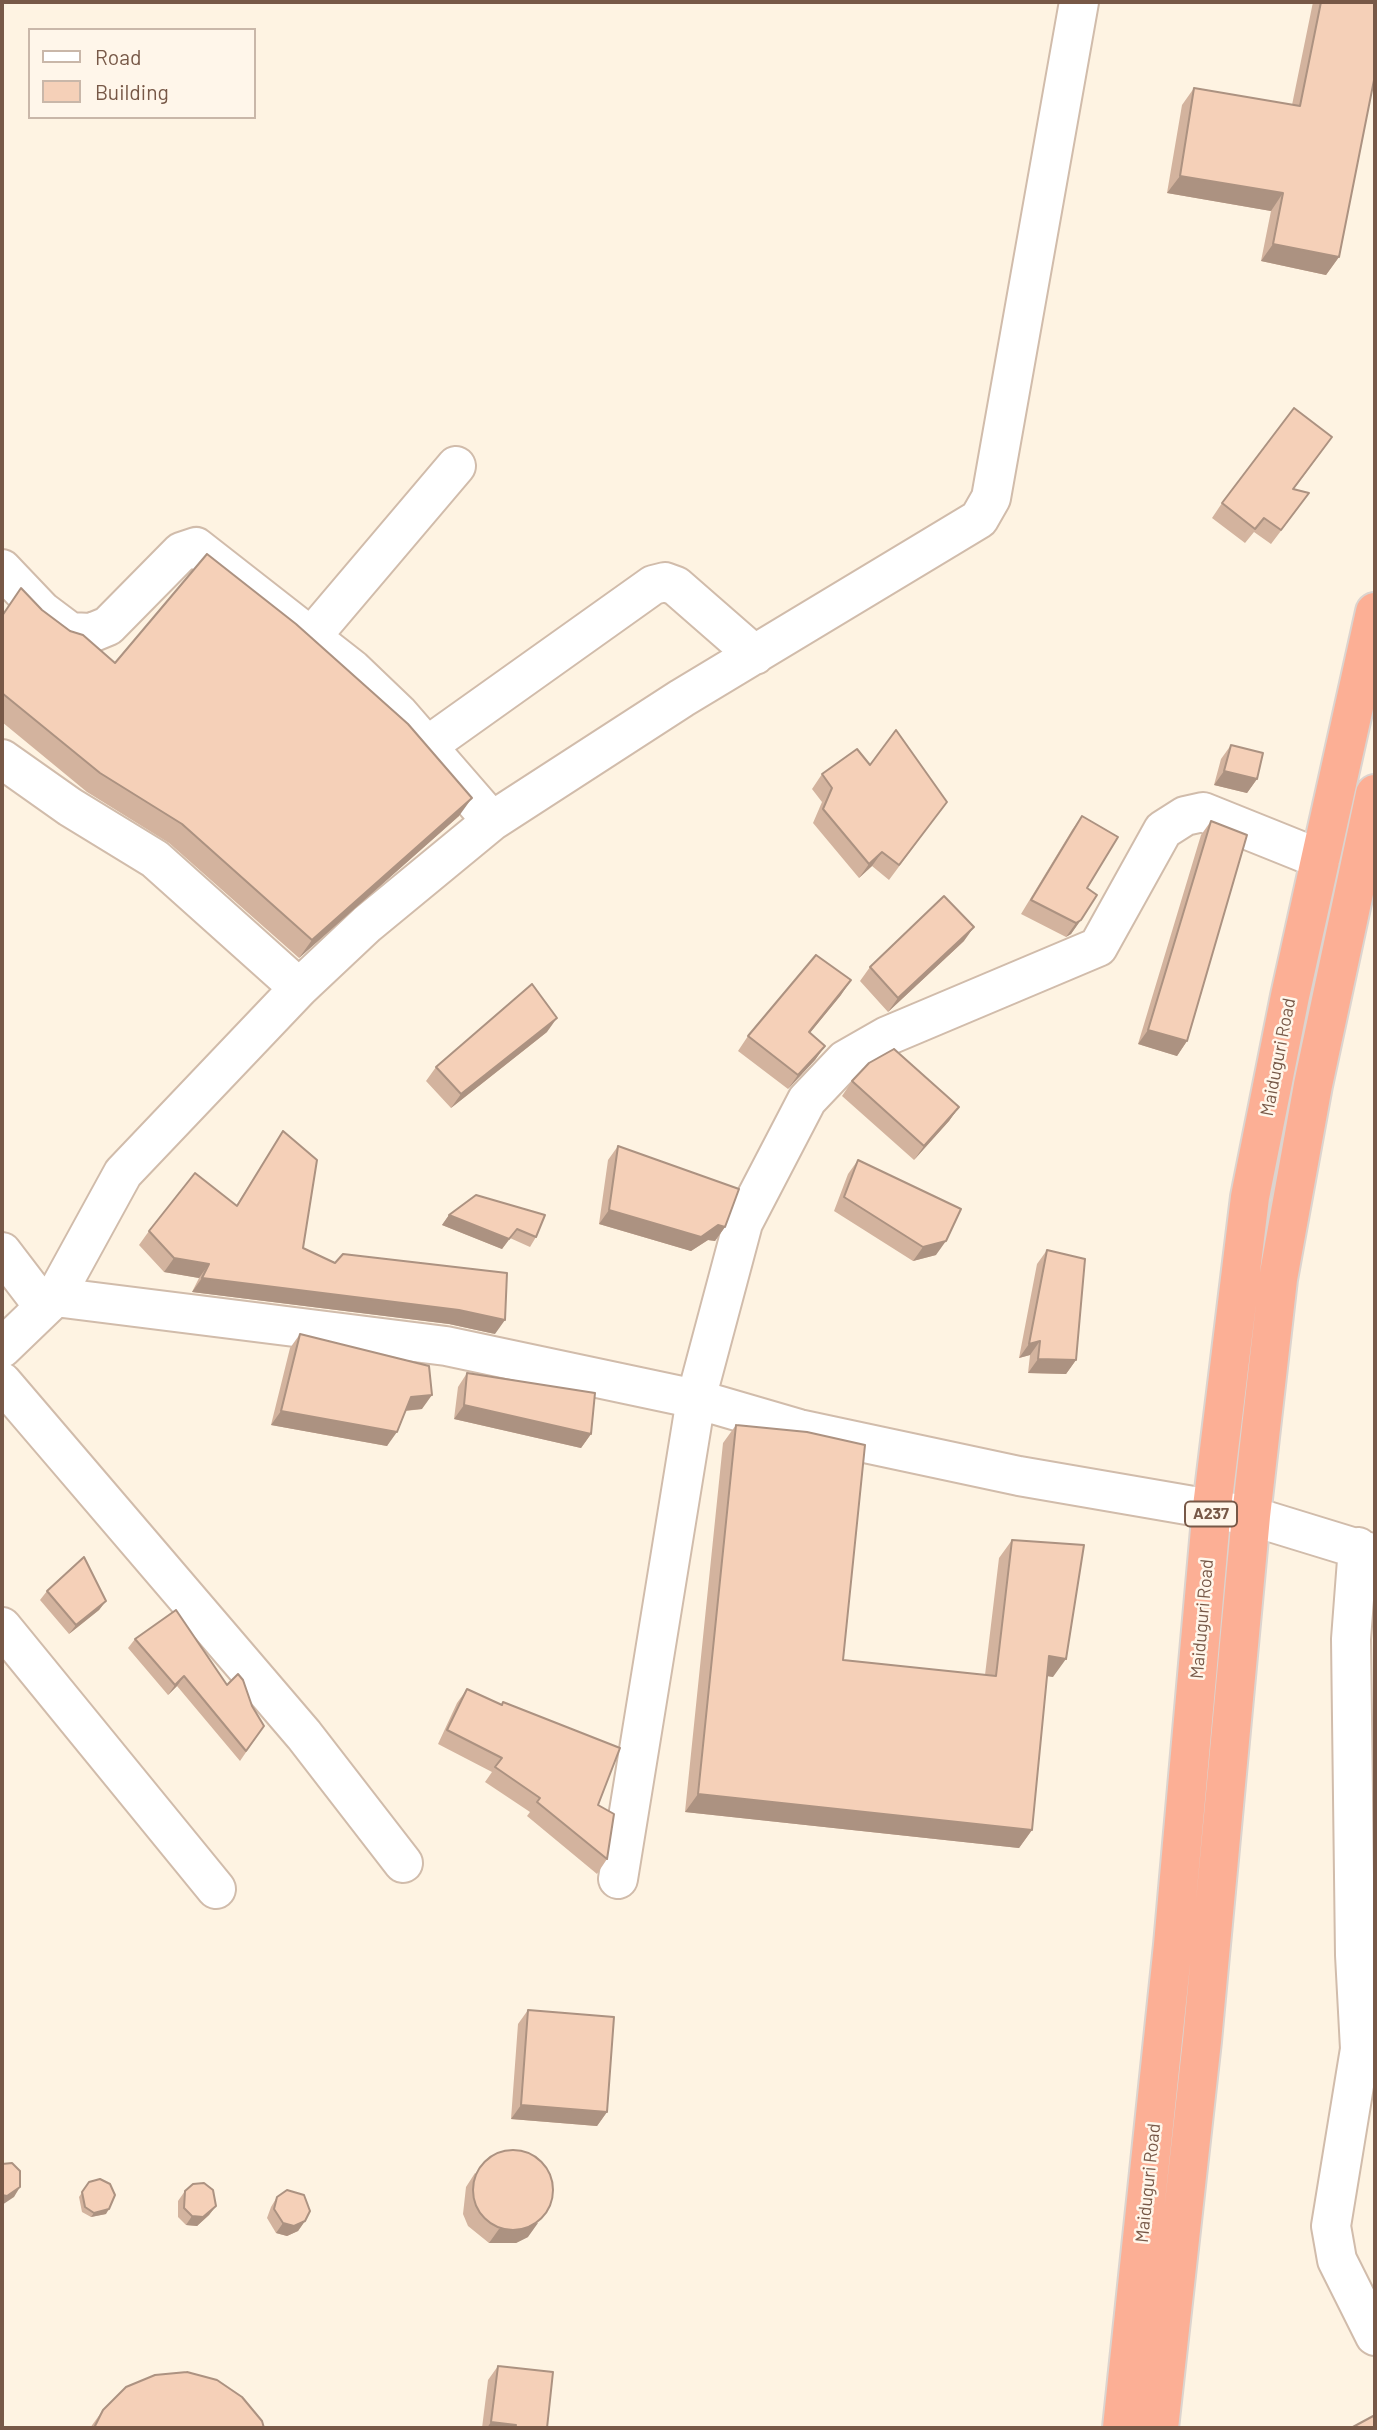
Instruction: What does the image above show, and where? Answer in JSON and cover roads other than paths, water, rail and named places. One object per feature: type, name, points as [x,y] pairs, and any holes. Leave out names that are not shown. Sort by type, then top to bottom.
[{"type":"highway","name":"Maiduguri Road","points":[[1122,2428],[1173,1945],[1212,1507],[1250,1197],[1320,859],[1375,612]]},
{"type":"highway","name":"A237","points":[[1159,2428],[1204,2027],[1251,1516],[1278,1279],[1313,1085],[1375,794]]},
{"type":"street","points":[[2,1348],[50,1302],[123,1172],[299,988],[368,924],[492,821],[755,655],[979,519],[991,498],[1079,2]]},
{"type":"street","points":[[311,637],[456,466]]},
{"type":"street","points":[[2,569],[42,611],[70,632],[91,633],[108,626],[181,552],[196,547],[352,669],[399,713],[492,821]]},
{"type":"street","points":[[427,746],[653,585],[665,582],[676,586],[755,655]]},
{"type":"street","points":[[2,759],[162,865],[299,988]]},
{"type":"street","points":[[618,1879],[696,1399],[743,1223],[807,1100],[845,1060],[887,1036],[1098,947],[1163,830],[1185,816],[1203,812],[1320,859]]},
{"type":"street","points":[[2,1252],[50,1302],[446,1346],[696,1399],[799,1429],[1019,1476],[1212,1507],[1367,1551],[1351,1639],[1355,1955],[1368,2046],[1331,2227],[1337,2260],[1375,2336]]},
{"type":"street","points":[[2,1382],[304,1735],[403,1863]]},
{"type":"street","points":[[2,1627],[216,1889]]}]
